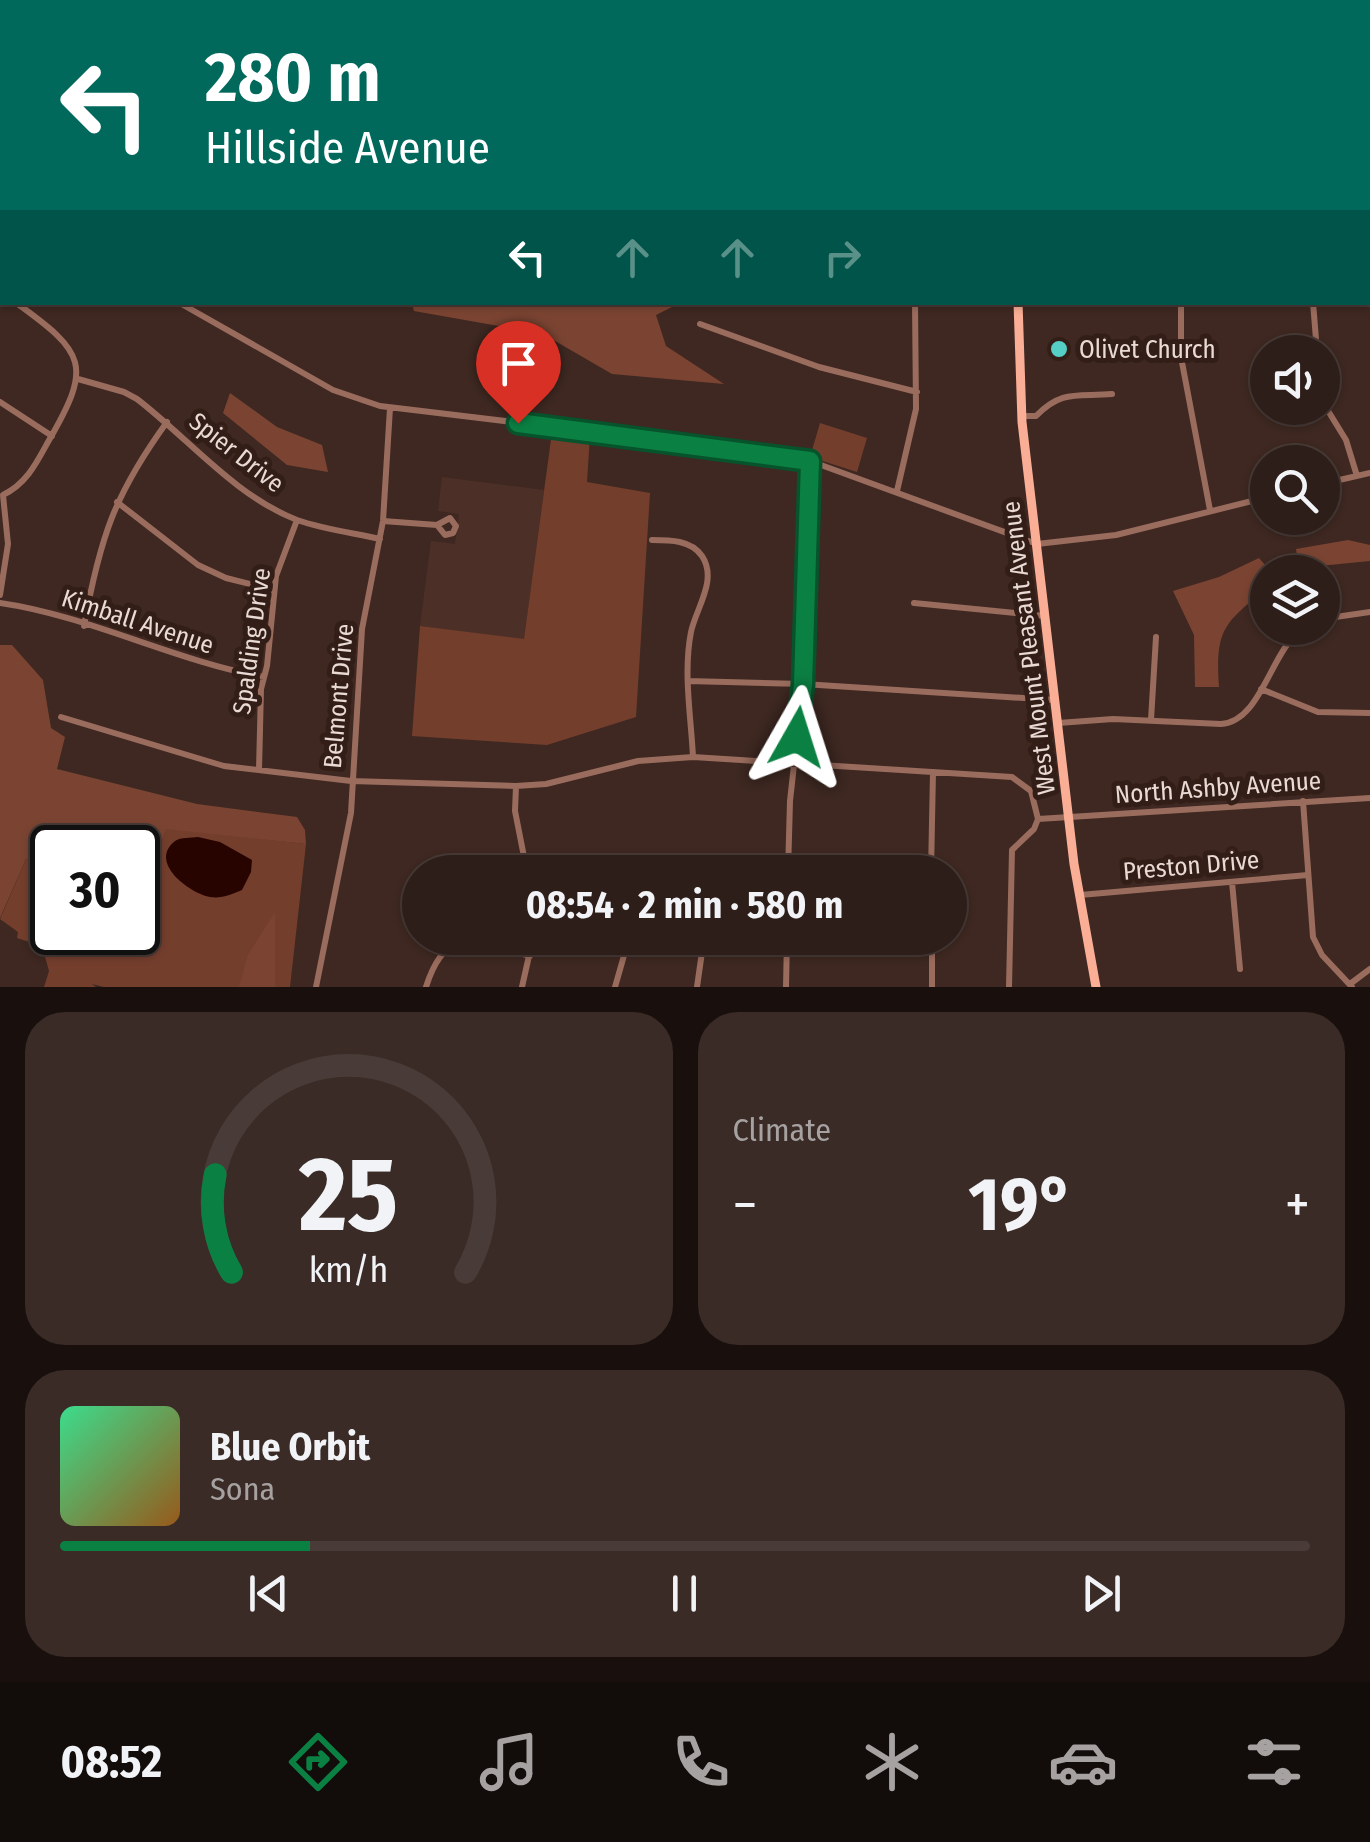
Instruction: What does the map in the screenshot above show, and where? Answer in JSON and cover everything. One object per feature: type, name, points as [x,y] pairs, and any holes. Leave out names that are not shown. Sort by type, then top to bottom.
[{"type":"main road","name":"West Mount Pleasant Avenue","points":[[1018,305],[1021,416],[1078,895],[1096,987]]},
{"type":"street","points":[[0,595],[8,544],[1,495],[26,479],[72,403],[78,378],[74,358],[62,339],[19,305]]},
{"type":"street","points":[[183,305],[332,390],[390,408],[810,461],[1037,544],[1116,535],[1250,501]]},
{"type":"street","points":[[898,491],[913,426],[915,305]]},
{"type":"street","points":[[1181,305],[1181,357],[1210,510]]},
{"type":"street","points":[[1313,305],[1315,335]]},
{"type":"street","points":[[700,324],[820,367],[916,392]]},
{"type":"street","name":"Spier Drive","points":[[78,378],[124,392],[166,422],[232,481],[297,520],[380,539]]},
{"type":"street","points":[[1021,416],[1036,416],[1049,402],[1062,396],[1112,394]]},
{"type":"street","points":[[0,402],[52,436]]},
{"type":"street","name":"Belmont Drive","points":[[316,987],[349,827],[362,629],[383,521],[390,408]]},
{"type":"street","points":[[84,626],[94,569],[117,502],[133,469],[166,422]]},
{"type":"street","points":[[1337,425],[1346,440],[1357,476]]},
{"type":"street","points":[[789,855],[803,684],[810,461]]},
{"type":"street","points":[[1340,480],[1370,472]]},
{"type":"street","points":[[117,502],[198,565],[226,578],[274,590]]},
{"type":"street","name":"Spalding Drive","points":[[259,770],[261,690],[276,576],[297,520]]},
{"type":"street","points":[[383,521],[436,526]]},
{"type":"street","points":[[652,540],[684,542],[705,562],[707,583],[691,632],[688,681],[694,758]]},
{"type":"street","name":"Kimball Avenue","points":[[0,603],[41,610],[220,669],[264,677]]},
{"type":"street","points":[[914,603],[1045,616]]},
{"type":"street","points":[[1340,616],[1370,612]]},
{"type":"street","points":[[1151,720],[1156,637]]},
{"type":"street","points":[[1058,723],[1151,720],[1230,724],[1243,716],[1287,645]]},
{"type":"street","points":[[688,681],[1055,700]]},
{"type":"street","points":[[1261,689],[1318,712],[1370,713]]},
{"type":"street","points":[[61,717],[224,766],[351,780],[516,786],[559,783],[638,761],[694,758],[1018,779],[1035,798],[1038,819],[1034,829],[1012,850],[1009,987]]},
{"type":"street","points":[[932,855],[933,772]]},
{"type":"street","points":[[516,786],[523,855]]},
{"type":"street","name":"North Ashby Avenue","points":[[1038,819],[1370,798]]},
{"type":"street","points":[[1303,802],[1313,937],[1322,955],[1351,986],[1370,968]]},
{"type":"street","name":"Preston Drive","points":[[1078,895],[1308,875]]},
{"type":"street","points":[[1232,882],[1240,970]]},
{"type":"street","points":[[426,987],[439,955]]},
{"type":"street","points":[[522,987],[530,956],[526,955]]},
{"type":"street","points":[[615,987],[624,955]]},
{"type":"street","points":[[698,987],[702,955]]},
{"type":"street","points":[[786,987],[787,955]]},
{"type":"street","points":[[932,955],[932,987]]},
{"type":"shaded area","points":[[412,305],[673,305],[656,315],[666,346],[724,384],[612,374],[543,334],[414,311]]},
{"type":"shaded area","points":[[230,393],[277,427],[322,445],[328,472],[287,465],[223,413]]},
{"type":"shaded area","points":[[820,423],[867,438],[857,472],[810,457]]},
{"type":"shaded area","points":[[552,432],[590,435],[587,482],[650,493],[636,717],[547,745],[412,736],[420,626],[524,639]]},
{"type":"shaded area","points":[[442,477],[544,490],[524,640],[420,626],[431,541],[455,544],[459,514],[438,511]]},
{"type":"shaded area","points":[[1348,540],[1370,545],[1370,561],[1340,564],[1340,555],[1297,555],[1296,549]]},
{"type":"shaded area","points":[[1250,562],[1250,603],[1225,629],[1219,652],[1219,687],[1195,687],[1194,635],[1173,591]]},
{"type":"shaded area","points":[[0,645],[12,645],[43,680],[51,728],[65,737],[57,769],[197,804],[297,817],[305,830],[306,844],[166,829],[160,847],[160,825],[30,825],[30,860],[26,859],[0,918]]},
{"type":"shaded area","points":[[166,828],[306,844],[290,987],[44,987],[49,971],[45,955],[160,955],[160,846]]},
{"type":"shaded area","points":[[198,837],[220,842],[252,860],[242,890],[210,897],[192,890],[174,875],[166,858],[168,849],[177,840]]},
{"type":"shaded area","points":[[26,859],[30,860],[30,942],[17,938],[18,932],[0,919]]},
{"type":"shaded area","points":[[275,912],[275,987],[239,987],[248,955]]},
{"type":"place","name":"Olivet Church","points":[[1059,349]]},
{"type":"route","points":[[518,423],[810,461],[803,684],[797,737]]}]
